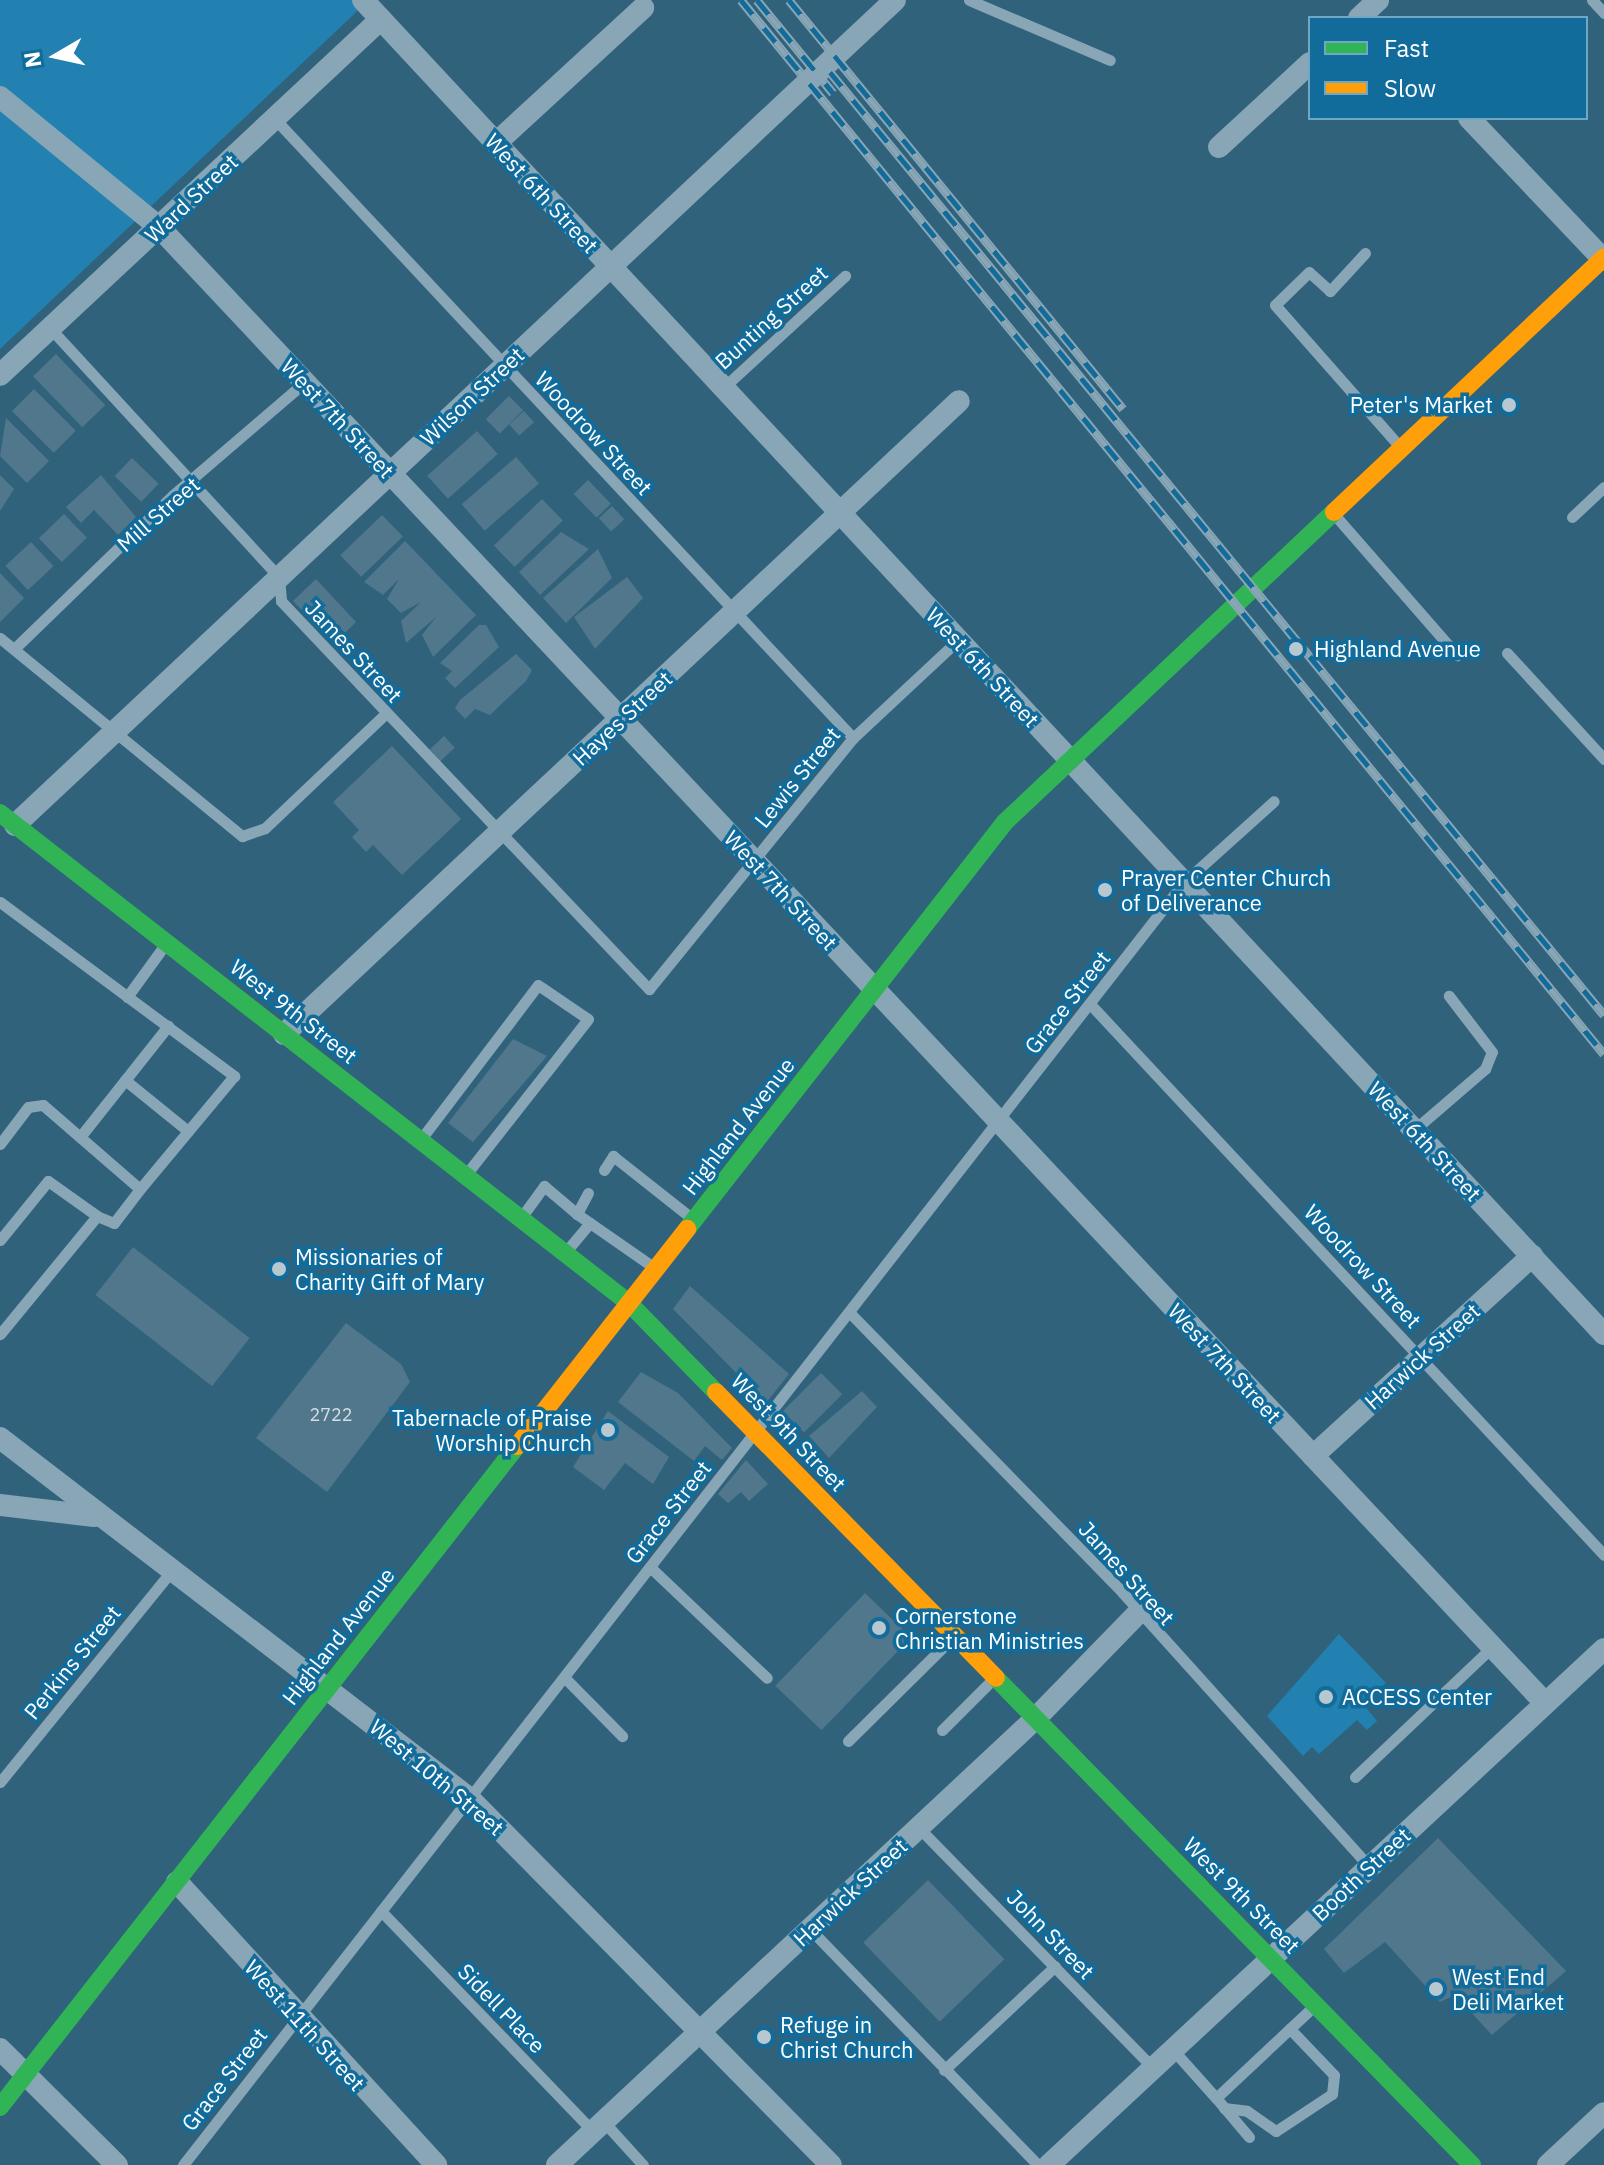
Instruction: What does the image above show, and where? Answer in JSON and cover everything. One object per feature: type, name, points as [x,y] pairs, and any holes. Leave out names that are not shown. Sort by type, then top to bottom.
[{"type":"main road","name":"Highland Avenue","points":[[0,2107],[1005,822],[1604,259]]},
{"type":"main road","name":"West 9th Street","points":[[8,819],[629,1303],[1472,2165]]},
{"type":"street","name":"West 6th Street","points":[[363,0],[1604,1334]]},
{"type":"street","name":"Wilson Street","points":[[8,819],[114,733],[895,0]]},
{"type":"street","points":[[496,143],[643,8]]},
{"type":"street","name":"Ward Street","points":[[0,375],[381,19]]},
{"type":"street","points":[[1219,147],[1308,65]]},
{"type":"street","name":"West 7th Street","points":[[0,97],[159,227],[1545,1703]]},
{"type":"street","points":[[1471,120],[1604,259]]},
{"type":"street","name":"Hayes Street","points":[[284,1034],[734,611],[842,516],[959,401]]},
{"type":"street","name":"Harwick Street","points":[[1313,1456],[1532,1256]]},
{"type":"street","name":"West 10th Street","points":[[0,1438],[95,1516],[175,1567],[469,1798],[831,2165]]},
{"type":"street","points":[[0,1505],[95,1516]]},
{"type":"street","name":"Harwick Street","points":[[557,2165],[1035,1719],[1137,1614]]},
{"type":"street","name":"Booth Street","points":[[1049,2165],[1155,2070],[1369,1866],[1604,1649]]},
{"type":"street","name":"West 11th Street","points":[[177,1882],[297,2018],[436,2165]]},
{"type":"street","points":[[0,2049],[117,2165]]},
{"type":"street","points":[[1548,2165],[1604,2113]]},
{"type":"lane","points":[[969,0],[1110,60]]},
{"type":"lane","points":[[1592,0],[1604,13]]},
{"type":"lane","name":"Woodrow Street","points":[[275,119],[853,738]]},
{"type":"lane","points":[[1365,253],[1330,291],[1309,272],[1275,305],[1401,448]]},
{"type":"lane","name":"Bunting Street","points":[[723,388],[845,276]]},
{"type":"lane","name":"James Street","points":[[50,328],[279,577],[281,601],[649,989]]},
{"type":"lane","name":"Mill Street","points":[[14,649],[305,382]]},
{"type":"lane","points":[[1572,517],[1604,487]]},
{"type":"lane","points":[[1333,513],[1457,655]]},
{"type":"lane","points":[[0,638],[242,836],[265,828],[385,714]]},
{"type":"lane","name":"Lewis Street","points":[[649,989],[853,738],[958,640]]},
{"type":"lane","points":[[1507,653],[1604,759]]},
{"type":"lane","name":"Grace Street","points":[[183,2165],[1091,1005],[1183,883],[1274,801]]},
{"type":"lane","points":[[0,902],[234,1076],[114,1223],[97,1216],[48,1181],[0,1240]]},
{"type":"lane","points":[[127,997],[166,943]]},
{"type":"lane","points":[[420,1140],[538,985],[588,1019],[466,1175]]},
{"type":"lane","points":[[1414,1130],[1485,1069],[1492,1052],[1449,996]]},
{"type":"lane","name":"Woodrow Street","points":[[1091,1005],[1604,1555]]},
{"type":"lane","points":[[80,1137],[168,1026]]},
{"type":"lane","points":[[125,1080],[188,1131]]},
{"type":"lane","points":[[0,1144],[28,1107],[43,1105],[140,1189]]},
{"type":"lane","points":[[604,1170],[613,1156],[695,1221]]},
{"type":"lane","points":[[521,1219],[544,1186],[577,1214],[657,1269]]},
{"type":"lane","points":[[577,1214],[588,1193]]},
{"type":"lane","points":[[0,1334],[97,1216]]},
{"type":"lane","points":[[564,1253],[590,1223]]},
{"type":"lane","name":"James Street","points":[[850,1313],[1137,1614],[1369,1866]]},
{"type":"lane","name":"Perkins Street","points":[[0,1782],[175,1567]]},
{"type":"lane","points":[[650,1567],[767,1678]]},
{"type":"lane","points":[[848,1741],[954,1636]]},
{"type":"lane","points":[[1355,1777],[1492,1647]]},
{"type":"lane","points":[[564,1677],[622,1736]]},
{"type":"lane","points":[[942,1730],[995,1677]]},
{"type":"lane","name":"John Street","points":[[918,1827],[1155,2070]]},
{"type":"lane","name":"Sidell Place","points":[[381,1911],[599,2127],[643,2165]]},
{"type":"lane","points":[[810,1929],[1038,2165]]},
{"type":"lane","points":[[944,2070],[1055,1966]]},
{"type":"lane","points":[[1220,2103],[1317,2004]]},
{"type":"lane","points":[[1220,2103],[1247,2111],[1276,2131],[1332,2094],[1334,2075],[1290,2029]]},
{"type":"lane","points":[[1174,2051],[1249,2137]]},
{"type":"shaded area","points":[[0,0],[369,0],[0,349]]},
{"type":"shaded area","name":"ACCESS Center","points":[[1339,1634],[1386,1683],[1363,1704],[1377,1721],[1367,1730],[1357,1720],[1319,1754],[1312,1747],[1303,1756],[1267,1716]]},
{"type":"building","points":[[56,354],[105,405],[82,427],[33,376]]},
{"type":"building","points":[[34,389],[76,431],[54,453],[12,411]]},
{"type":"building","points":[[509,396],[523,410],[500,433],[486,419]]},
{"type":"building","points":[[524,411],[534,422],[519,436],[509,424]]},
{"type":"building","points":[[6,418],[49,461],[27,483],[0,456]]},
{"type":"building","points":[[477,431],[498,454],[448,499],[427,476]]},
{"type":"building","points":[[516,457],[539,483],[485,531],[462,504]]},
{"type":"building","points":[[132,458],[159,484],[141,502],[115,476]]},
{"type":"building","points":[[0,475],[14,489],[0,511]]},
{"type":"building","points":[[101,475],[136,517],[118,535],[94,510],[81,523],[66,507]]},
{"type":"building","points":[[588,480],[611,504],[597,518],[574,494]]},
{"type":"building","points":[[542,499],[563,521],[515,567],[494,546]]},
{"type":"building","points":[[612,506],[624,519],[611,531],[599,518]]},
{"type":"building","points":[[64,514],[87,538],[62,562],[39,538]]},
{"type":"building","points":[[382,515],[403,537],[361,577],[340,555]]},
{"type":"building","points":[[561,532],[589,549],[540,595],[519,572]]},
{"type":"building","points":[[405,541],[476,615],[433,657],[422,635],[436,617],[406,643],[401,621],[421,602],[401,613],[387,599],[399,579],[383,595],[364,582]]},
{"type":"building","points":[[31,542],[54,566],[28,590],[5,566]]},
{"type":"building","points":[[598,549],[612,578],[566,623],[543,598]]},
{"type":"building","points":[[0,573],[24,598],[0,622]]},
{"type":"building","points":[[627,577],[643,598],[595,649],[574,617]]},
{"type":"building","points":[[316,579],[356,622],[345,633],[340,628],[329,639],[293,601]]},
{"type":"building","points":[[479,625],[486,625],[499,647],[455,688],[445,678],[452,671],[440,663]]},
{"type":"building","points":[[516,654],[532,670],[526,681],[490,715],[475,709],[465,719],[455,708],[460,700]]},
{"type":"building","points":[[444,736],[455,748],[440,761],[429,750]]},
{"type":"building","points":[[392,746],[461,819],[402,875],[373,845],[366,852],[352,837],[359,830],[333,802]]},
{"type":"building","points":[[513,1039],[547,1056],[473,1142],[448,1123]]},
{"type":"building","points":[[133,1247],[250,1338],[212,1386],[95,1295]]},
{"type":"building","points":[[690,1286],[789,1374],[766,1403],[673,1309]]},
{"type":"building","points":[[346,1323],[401,1364],[410,1382],[327,1492],[256,1438]]},
{"type":"building","points":[[641,1372],[678,1393],[732,1448],[722,1460],[705,1446],[694,1461],[618,1402]]},
{"type":"building","points":[[821,1373],[842,1394],[804,1432],[783,1411]]},
{"type":"building","points":[[862,1391],[877,1407],[829,1458],[809,1436]]},
{"type":"building","points":[[608,1411],[669,1457],[653,1484],[625,1463],[604,1490],[573,1467]]},
{"type":"building","points":[[746,1460],[768,1484],[749,1501],[741,1492],[728,1503],[718,1494]]},
{"type":"building","points":[[865,1593],[911,1637],[821,1730],[775,1686]]},
{"type":"building","points":[[1438,1838],[1566,1971],[1492,2035],[1455,1995],[1440,2002],[1385,1942],[1344,1973],[1324,1949]]},
{"type":"building","points":[[928,1880],[1004,1959],[940,2022],[863,1943]]},
{"type":"railway","points":[[741,0],[1604,1054]]},
{"type":"railway","points":[[757,0],[833,93]]},
{"type":"railway","points":[[789,0],[1123,409]]},
{"type":"railway","points":[[830,72],[1604,1015]]},
{"type":"traffic: fast","points":[[687,1229],[1005,822],[1334,512]]},
{"type":"traffic: fast","points":[[0,813],[629,1303],[716,1392]]},
{"type":"traffic: fast","points":[[0,2107],[517,1446]]},
{"type":"traffic: fast","points":[[996,1678],[1472,2165]]},
{"type":"traffic: slow","points":[[1334,512],[1604,258]]},
{"type":"traffic: slow","points":[[517,1446],[687,1229]]},
{"type":"traffic: slow","points":[[716,1392],[996,1678]]},
{"type":"place","name":"Peter's Market","points":[[1509,405]]},
{"type":"place","name":"Highland Avenue","points":[[1296,649]]},
{"type":"place","name":"Prayer Center Church of Deliverance","points":[[1105,890]]},
{"type":"place","name":"Missionaries of Charity Gift of Mary","points":[[279,1269]]},
{"type":"place","name":"Tabernacle of Praise Worship Church","points":[[608,1430]]},
{"type":"place","name":"Cornerstone Christian Ministries","points":[[879,1628]]},
{"type":"place","name":"ACCESS Center","points":[[1326,1697]]},
{"type":"place","name":"West End Deli Market","points":[[1436,1989]]},
{"type":"place","name":"Refuge in Christ Church","points":[[764,2037]]}]
